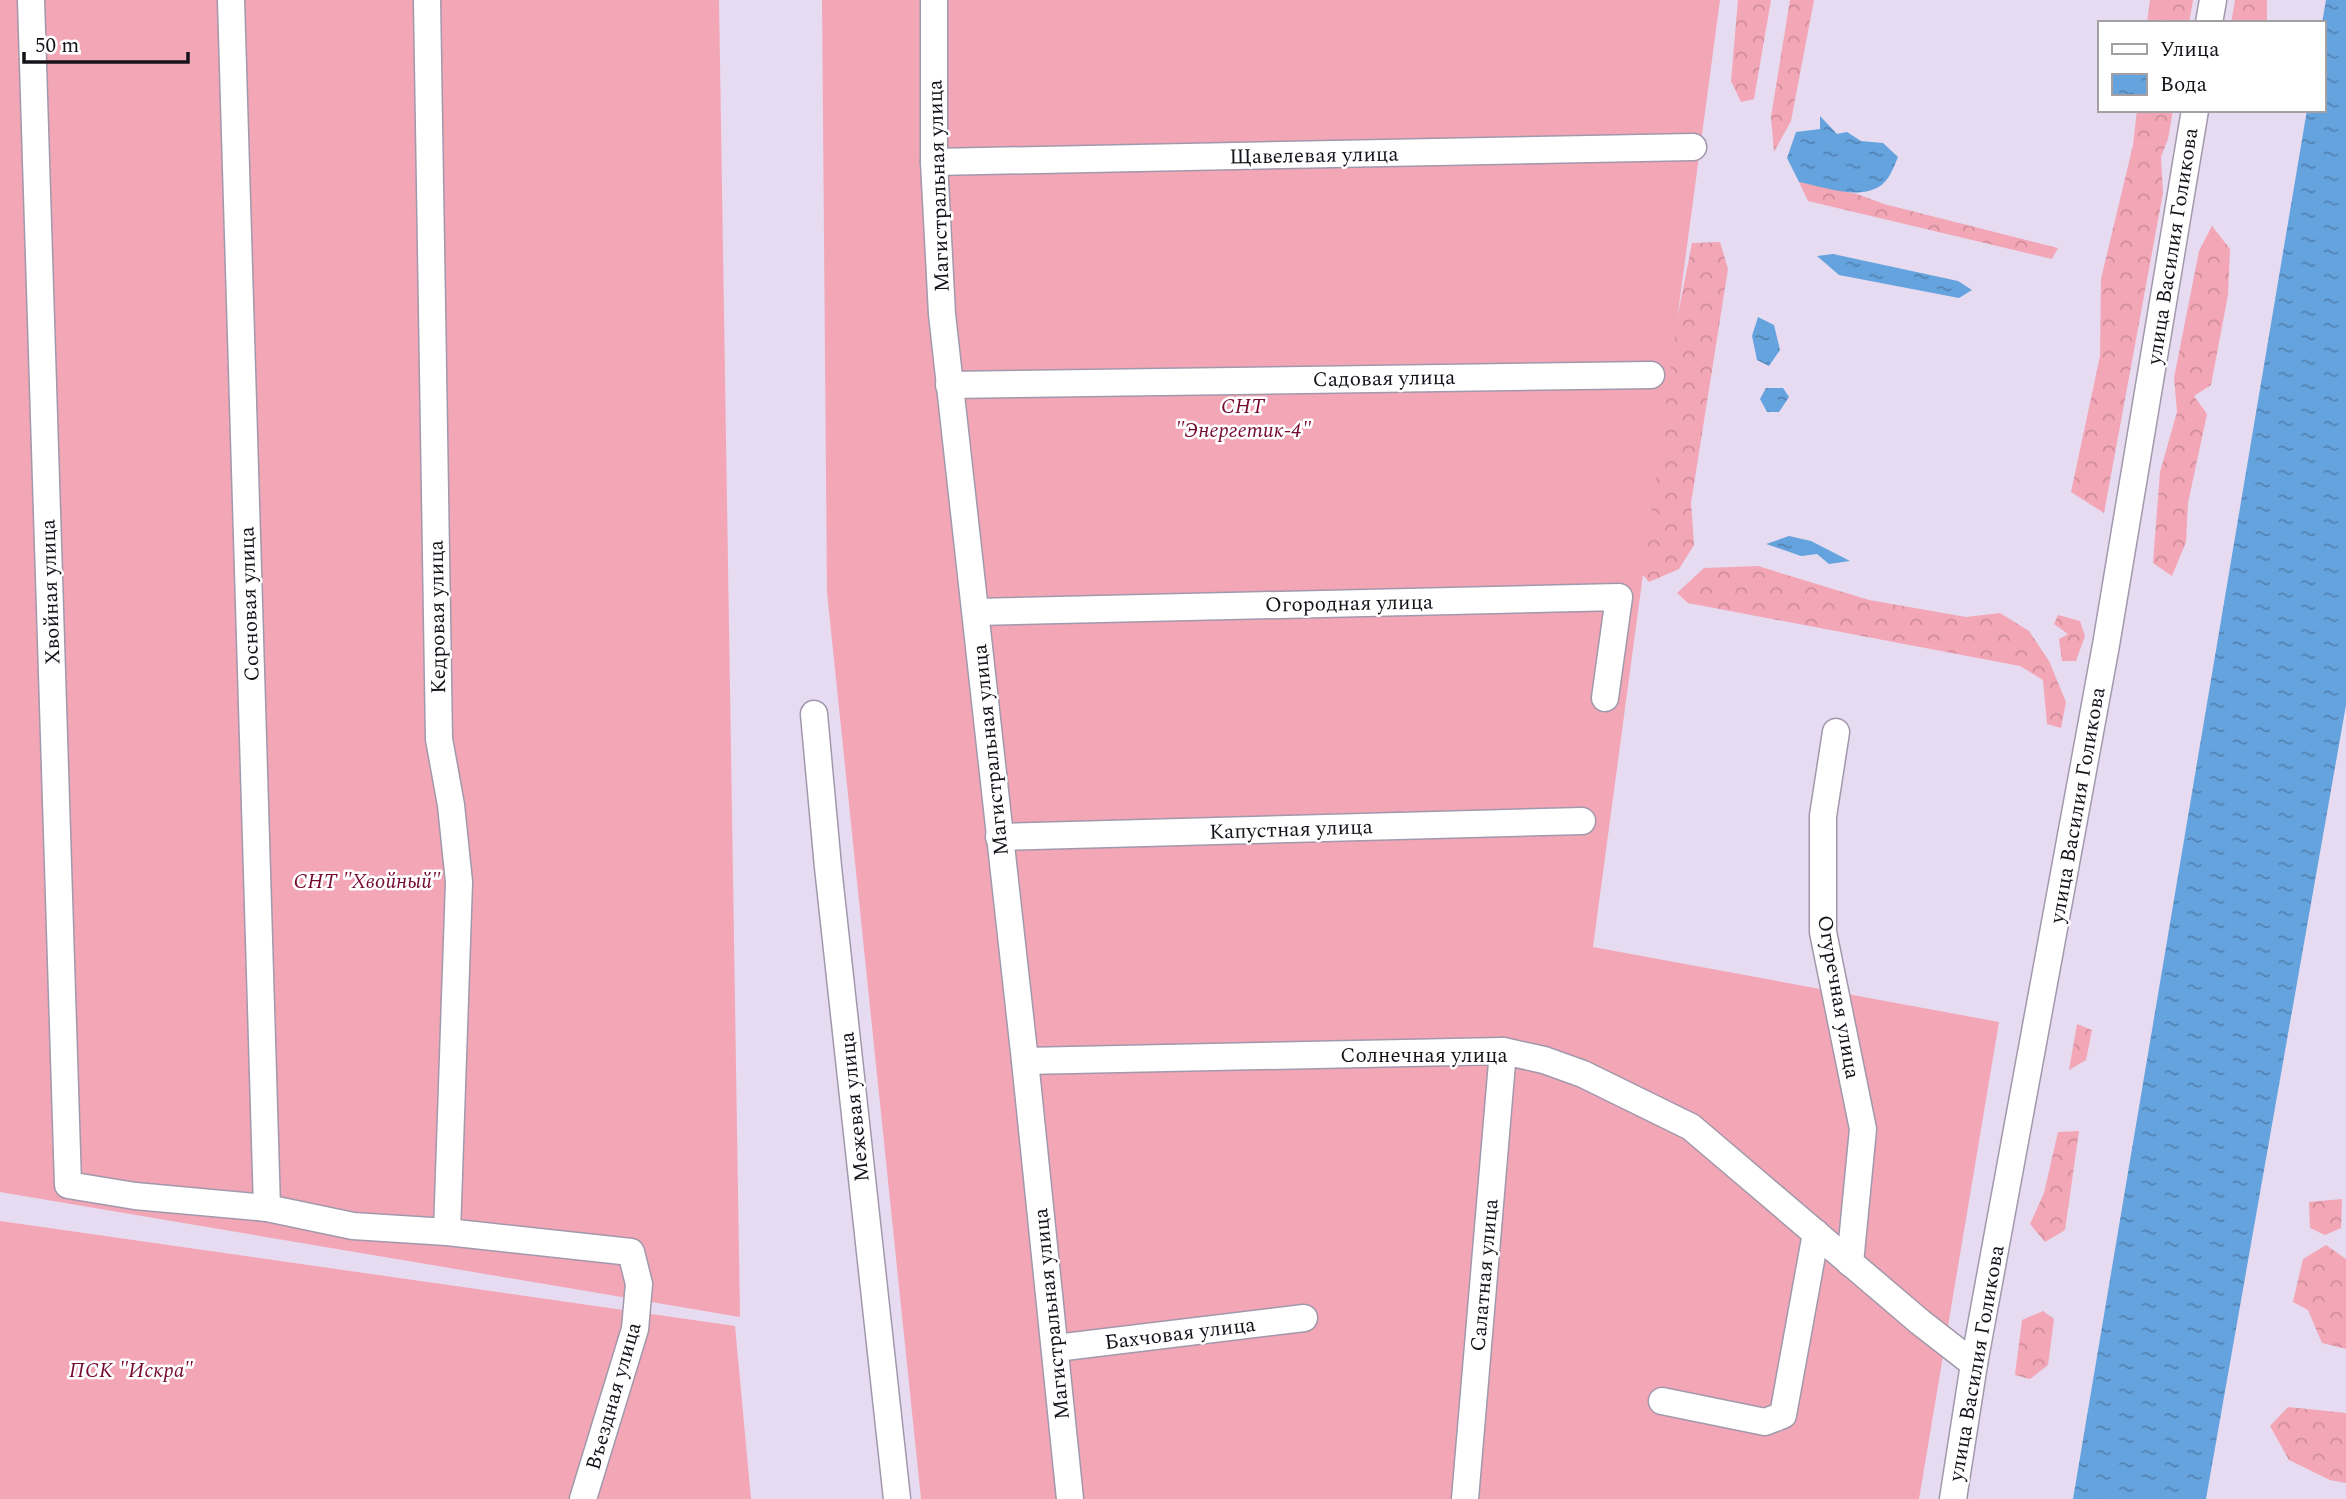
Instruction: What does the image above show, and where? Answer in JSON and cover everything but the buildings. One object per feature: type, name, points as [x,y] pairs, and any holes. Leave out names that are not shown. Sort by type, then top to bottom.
[{"type":"street","name":"Хвойная улица","points":[[31,0],[68,1185],[135,1196],[267,1208]]},
{"type":"street","name":"Сосновая улица","points":[[231,0],[267,1208]]},
{"type":"street","name":"Кедровая улица","points":[[427,0],[439,739],[452,805],[459,882],[447,1232]]},
{"type":"street","name":"Магистральная улица","points":[[934,0],[934,162],[942,314],[1025,1060],[1070,1499]]},
{"type":"street","points":[[2209,21],[2213,0]]},
{"type":"street","name":"улица Василия Голикова","points":[[1953,1499],[1974,1364],[2094,713],[2195,112]]},
{"type":"street","name":"Щавелевая улица","points":[[934,162],[1693,147]]},
{"type":"street","name":"Садовая улица","points":[[949,385],[1651,375]]},
{"type":"street","name":"Огородная улица","points":[[976,612],[1619,597],[1605,698]]},
{"type":"street","name":"Межевая улица","points":[[814,714],[829,881],[897,1499]]},
{"type":"street","name":"Огуречная улица","points":[[1836,732],[1823,816],[1823,932],[1863,1129],[1850,1263]]},
{"type":"street","name":"Капустная улица","points":[[999,837],[1582,821]]},
{"type":"street","name":"Солнечная улица","points":[[1025,1060],[1503,1051],[1544,1060],[1583,1074],[1691,1127],[1920,1322],[1974,1364]]},
{"type":"street","name":"Салатная улица","points":[[1465,1499],[1503,1051]]},
{"type":"street","points":[[267,1208],[352,1226],[447,1232]]},
{"type":"street","name":"Въездная улица","points":[[447,1232],[631,1252],[639,1284],[635,1329],[583,1499]]},
{"type":"street","points":[[1662,1401],[1765,1422],[1783,1415],[1816,1233]]},
{"type":"street","name":"Бахчовая улица","points":[[1056,1348],[1304,1318]]},
{"type":"green space","name":"СНТ \"Хвойный\"","points":[[0,0],[719,0],[740,1317],[0,1192]]},
{"type":"green space","name":"СНТ \"Энергетик-4\"","points":[[822,0],[1720,0],[1593,947],[1999,1022],[1919,1499],[921,1499],[827,592]]},
{"type":"green space","points":[[1738,0],[1771,0],[1754,99],[1741,102],[1731,81]]},
{"type":"green space","points":[[1790,0],[1814,0],[1791,121],[1774,152],[1771,117]]},
{"type":"green space","points":[[2150,0],[2193,0],[2189,21],[2147,21]]},
{"type":"green space","points":[[2235,0],[2267,0],[2267,21],[2231,21]]},
{"type":"green space","points":[[2137,112],[2173,112],[2168,139],[2161,157],[2163,193],[2104,513],[2071,492],[2100,356],[2101,279],[2133,145]]},
{"type":"green space","points":[[1799,182],[1857,194],[1884,204],[2058,248],[2052,259],[1808,201]]},
{"type":"green space","points":[[2212,226],[2230,249],[2228,295],[2211,385],[2194,396],[2207,414],[2188,503],[2186,542],[2172,576],[2153,563],[2160,472],[2177,412],[2174,378],[2199,251]]},
{"type":"green space","points":[[1720,242],[1728,269],[1691,503],[1694,545],[1679,569],[1649,582],[1637,568],[1666,375],[1692,243]]},
{"type":"green space","points":[[1758,566],[1869,600],[1966,617],[2000,613],[2029,631],[2049,661],[2066,702],[2061,728],[2047,724],[2043,680],[2020,666],[1688,603],[1677,593],[1704,568]]},
{"type":"green space","points":[[2058,615],[2080,621],[2085,636],[2076,661],[2062,661],[2059,639],[2068,634],[2054,624]]},
{"type":"green space","points":[[2077,1024],[2092,1030],[2086,1060],[2069,1070]]},
{"type":"green space","points":[[2079,1131],[2065,1230],[2045,1242],[2030,1224],[2044,1193],[2058,1132]]},
{"type":"green space","points":[[2342,1199],[2341,1228],[2325,1235],[2310,1228],[2309,1202]]},
{"type":"green space","name":"ПСК \"Искра\"","points":[[0,1221],[735,1326],[751,1499],[0,1499]]},
{"type":"green space","points":[[2326,1245],[2346,1259],[2346,1349],[2322,1343],[2308,1310],[2293,1302],[2303,1259]]},
{"type":"green space","points":[[2043,1311],[2054,1319],[2048,1365],[2030,1379],[2015,1375],[2022,1320]]},
{"type":"green space","points":[[2288,1407],[2346,1413],[2346,1483],[2330,1480],[2289,1460],[2270,1426]]},
{"type":"water","points":[[2326,0],[2346,0],[2346,705],[2206,1499],[2073,1499],[2307,112],[2325,112],[2325,21],[2322,21]]},
{"type":"water","points":[[1820,116],[1837,134],[1847,132],[1861,141],[1883,143],[1898,157],[1888,178],[1880,186],[1870,191],[1846,192],[1799,182],[1787,158],[1796,132],[1820,129]]},
{"type":"water","points":[[1833,254],[1958,281],[1972,290],[1959,298],[1839,275],[1817,256]]},
{"type":"water","points":[[1758,317],[1774,325],[1780,350],[1769,366],[1757,360],[1752,336]]},
{"type":"water","points":[[1766,388],[1783,388],[1789,397],[1779,412],[1767,412],[1760,399]]},
{"type":"water","points":[[1789,536],[1811,541],[1850,561],[1829,564],[1817,554],[1801,556],[1766,544]]}]
